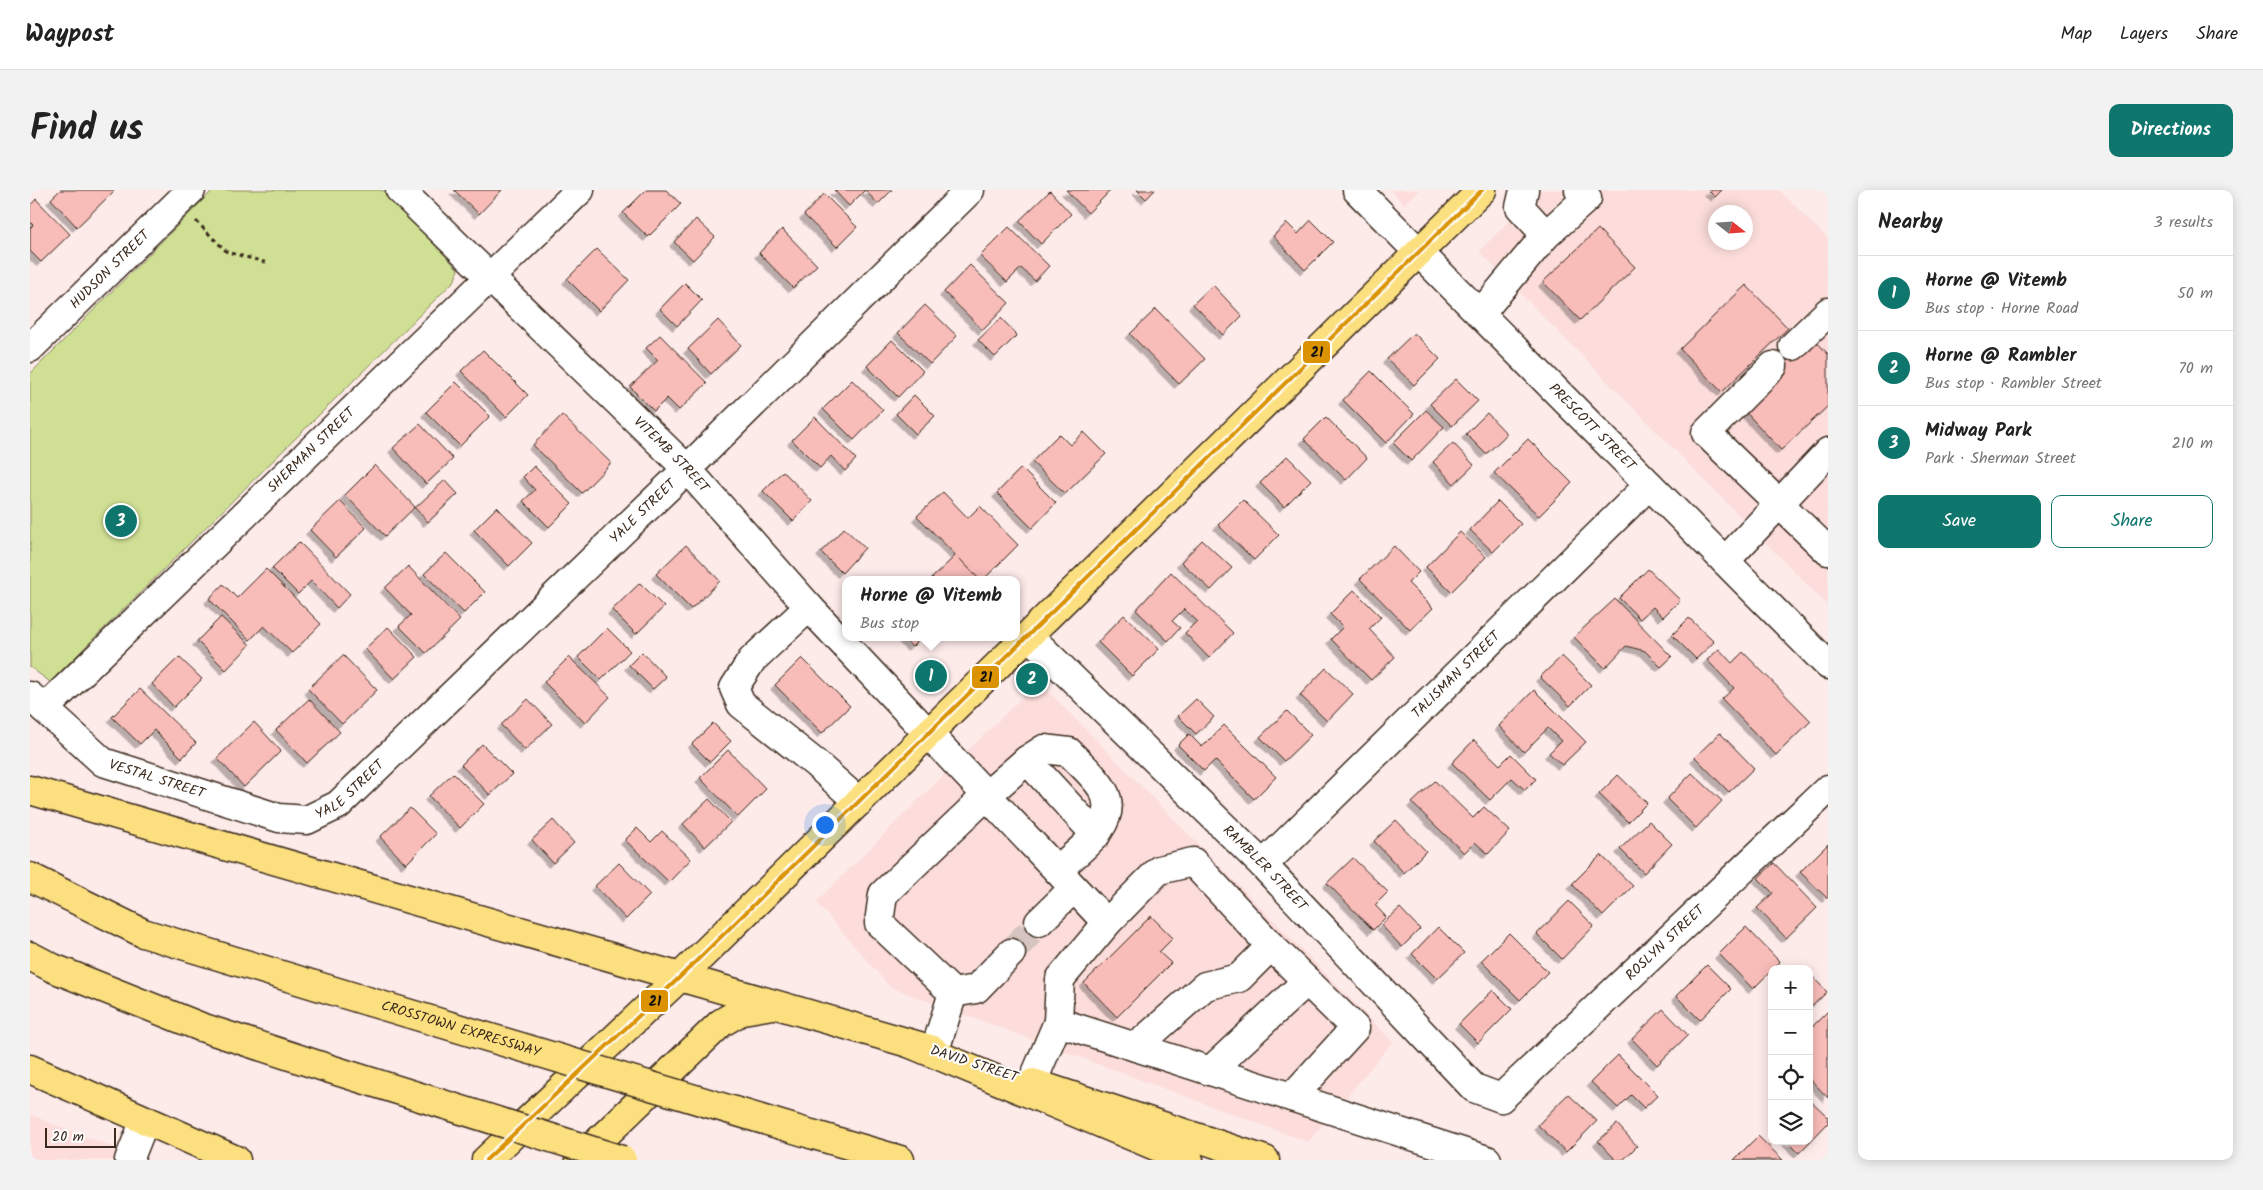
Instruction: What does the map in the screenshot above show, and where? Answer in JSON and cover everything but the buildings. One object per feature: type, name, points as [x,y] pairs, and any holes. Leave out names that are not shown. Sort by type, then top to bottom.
[{"type":"main road","points":[[486,1160],[680,977],[1420,253],[1482,190]]},
{"type":"main road","name":"DAVID STREET","points":[[30,790],[923,1047],[1264,1160]]},
{"type":"main road","name":"CROSSTOWN EXPRESSWAY","points":[[30,877],[143,932],[900,1160]]},
{"type":"main road","points":[[30,956],[53,968],[201,1027],[622,1160]]},
{"type":"main road","points":[[579,1160],[721,1023],[742,1010],[773,1005]]},
{"type":"main road","points":[[923,1047],[1189,1160]]},
{"type":"main road","points":[[30,1070],[236,1160]]},
{"type":"street","name":"HUDSON STREET","points":[[30,348],[191,190]]},
{"type":"street","name":"VITEMB STREET","points":[[400,190],[687,469],[809,607],[1107,923]]},
{"type":"street","name":"SHERMAN STREET","points":[[37,702],[490,279],[580,190]]},
{"type":"street","name":"YALE STREET","points":[[307,820],[338,805],[687,469],[970,190]]},
{"type":"street","name":"PRESCOTT STREET","points":[[1357,190],[1827,662]]},
{"type":"street","points":[[1524,190],[1520,207],[1546,235]]},
{"type":"street","points":[[1480,314],[1546,235],[1587,198],[1579,190]]},
{"type":"street","points":[[1793,346],[1828,312]]},
{"type":"street","points":[[1773,366],[1706,432],[1828,551]]},
{"type":"street","points":[[1725,561],[1828,452]]},
{"type":"street","name":"TALISMAN STREET","points":[[1263,865],[1650,485]]},
{"type":"street","points":[[809,607],[752,660],[734,688],[741,704],[815,763],[859,802]]},
{"type":"street","name":"RAMBLER STREET","points":[[1029,636],[1263,865],[1474,1088],[1501,1098]]},
{"type":"street","name":"VESTAL STREET","points":[[37,702],[102,762],[280,818],[307,820]]},
{"type":"street","points":[[952,993],[879,923],[883,894],[986,796],[1027,760],[1044,749],[1069,752],[1103,791],[1108,813],[1096,835],[1039,922]]},
{"type":"street","points":[[1027,760],[1096,835]]},
{"type":"street","name":"ROSLYN STREET","points":[[1501,1098],[1828,789]]},
{"type":"street","points":[[1032,1083],[1058,1022],[1060,979],[1107,923],[1160,870],[1193,862],[1271,946],[1355,1028],[1292,1097]]},
{"type":"street","points":[[1136,1047],[1205,986],[1239,978],[1271,946]]},
{"type":"street","points":[[952,993],[976,989],[1011,954]]},
{"type":"street","points":[[1210,1071],[1307,981]]},
{"type":"street","points":[[923,1047],[952,993]]},
{"type":"street","points":[[1058,1022],[1487,1160]]},
{"type":"street","points":[[129,1160],[145,1120]]},
{"type":"path","points":[[194,219],[227,252],[268,263]]},
{"type":"shaded area","points":[[1390,190],[1420,190],[1404,204]]},
{"type":"shaded area","points":[[1540,190],[1779,190],[1828,239],[1828,606],[1479,251]]},
{"type":"shaded area","points":[[1038,681],[1393,1042],[1308,1142],[890,987],[816,902]]},
{"type":"shaded area","points":[[30,1114],[52,1124],[148,1160],[30,1160]]},
{"type":"green space","points":[[213,190],[382,190],[458,269],[455,280],[50,682],[30,667],[30,374]]},
{"type":"tunnel","points":[[1011,953],[1039,922]]},
{"type":"transit line","name":"21","points":[[486,1160],[680,977],[1482,190]]},
{"type":"place","name":"Midway Park","points":[[121,521]]},
{"type":"place","name":"Horne @ Vitemb","points":[[931,676]]},
{"type":"place","name":"Horne @ Rambler","points":[[1032,679]]}]
